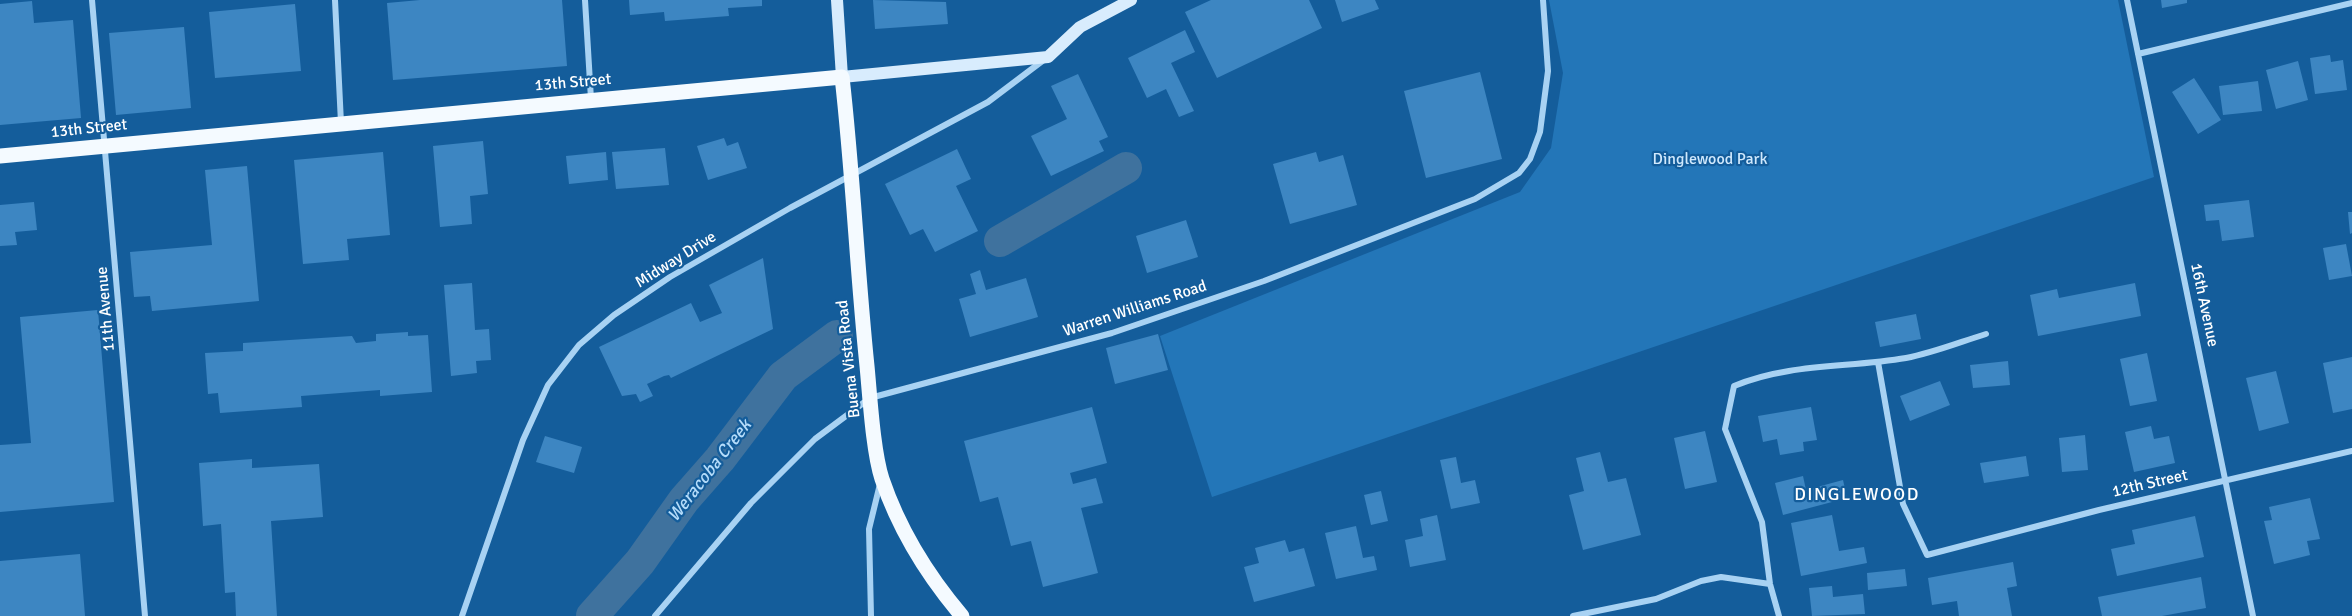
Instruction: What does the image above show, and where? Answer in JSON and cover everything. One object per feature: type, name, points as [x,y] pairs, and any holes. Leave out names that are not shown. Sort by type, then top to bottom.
[{"type":"main road","points":[[837,0],[842,76]]},
{"type":"main road","points":[[1048,57],[1080,27],[1131,0]]},
{"type":"main road","name":"13th Street","points":[[0,156],[1048,57]]},
{"type":"main road","name":"Buena Vista Road","points":[[842,76],[853,174],[870,398],[882,478],[911,542],[938,588],[962,616]]},
{"type":"street","name":"11th Avenue","points":[[92,0],[145,616]]},
{"type":"street","points":[[335,0],[341,124]]},
{"type":"street","points":[[585,0],[591,99]]},
{"type":"street","name":"Warren Williams Road","points":[[655,616],[751,503],[815,440],[870,398],[1112,333],[1264,281],[1475,199],[1519,173],[1530,159],[1540,132],[1548,71],[1543,0]]},
{"type":"street","name":"16th Avenue","points":[[2127,0],[2253,616]]},
{"type":"street","points":[[2138,54],[2352,3]]},
{"type":"street","name":"Midway Drive","points":[[462,616],[523,440],[548,385],[579,345],[614,315],[670,277],[853,174],[988,102],[1048,57]]},
{"type":"street","points":[[1779,616],[1770,584],[1762,522],[1725,429],[1734,386],[1758,376],[1803,368],[1909,357],[1986,334]]},
{"type":"street","name":"12th Street","points":[[1878,362],[1903,504],[1927,555],[2099,510],[2352,451]]},
{"type":"street","points":[[872,616],[869,529],[882,478]]},
{"type":"street","points":[[1573,616],[1656,599],[1701,581],[1721,577],[1770,584]]},
{"type":"green space","name":"Dinglewood Park","points":[[1549,0],[2118,0],[2154,177],[1212,497],[1160,336],[1520,192],[1551,148],[1563,73]]},
{"type":"building","points":[[420,0],[562,0],[567,66],[393,80],[387,3]]},
{"type":"building","points":[[629,0],[762,0],[762,6],[728,8],[729,16],[665,21],[664,12],[630,15]]},
{"type":"building","points":[[873,0],[946,2],[948,24],[875,29]]},
{"type":"building","points":[[1211,0],[1309,0],[1322,28],[1217,78],[1185,12]]},
{"type":"building","points":[[1335,0],[1375,0],[1379,9],[1342,22]]},
{"type":"building","points":[[2161,0],[2187,0],[2187,3],[2162,8]]},
{"type":"building","points":[[32,1],[34,23],[73,20],[81,118],[0,125],[0,4]]},
{"type":"building","points":[[295,4],[301,71],[215,78],[209,12]]},
{"type":"building","points":[[184,27],[191,108],[116,115],[109,33]]},
{"type":"building","points":[[1185,30],[1195,52],[1171,63],[1194,111],[1179,117],[1166,89],[1147,98],[1128,58]]},
{"type":"building","points":[[2330,55],[2331,62],[2343,60],[2347,90],[2315,94],[2310,58]]},
{"type":"building","points":[[2298,61],[2308,100],[2276,109],[2266,70]]},
{"type":"building","points":[[1480,72],[1502,159],[1426,178],[1404,91]]},
{"type":"building","points":[[1078,74],[1108,137],[1099,141],[1104,151],[1051,176],[1031,136],[1067,119],[1051,86]]},
{"type":"building","points":[[2194,78],[2221,120],[2198,134],[2172,92]]},
{"type":"building","points":[[2258,81],[2262,111],[2223,115],[2219,86]]},
{"type":"building","points":[[724,138],[727,146],[738,142],[747,168],[708,180],[697,146]]},
{"type":"building","points":[[483,141],[488,194],[470,196],[472,224],[440,227],[433,146]]},
{"type":"building","points":[[665,148],[669,185],[616,189],[612,152]]},
{"type":"building","points":[[957,149],[971,179],[956,186],[978,231],[935,252],[923,229],[910,235],[885,184]]},
{"type":"building","points":[[383,152],[390,235],[347,239],[349,260],[303,264],[294,160]]},
{"type":"building","points":[[606,152],[608,180],[569,184],[566,156]]},
{"type":"building","points":[[1316,152],[1319,162],[1343,155],[1357,205],[1290,224],[1273,164]]},
{"type":"building","points":[[247,166],[259,301],[152,311],[150,296],[134,297],[130,252],[212,245],[205,170]]},
{"type":"building","points":[[2249,200],[2254,237],[2222,241],[2219,220],[2206,221],[2204,205]]},
{"type":"building","points":[[34,202],[37,230],[15,232],[17,245],[0,246],[0,205]]},
{"type":"building","points":[[2348,212],[2352,212],[2352,233],[2350,234]]},
{"type":"building","points":[[1186,220],[1198,257],[1147,273],[1136,236]]},
{"type":"building","points":[[2346,244],[2352,276],[2329,280],[2323,248]]},
{"type":"building","points":[[763,258],[773,329],[671,378],[669,375],[664,376],[647,384],[653,396],[640,402],[636,394],[622,396],[599,347],[691,303],[700,322],[722,313],[709,285]]},
{"type":"building","points":[[980,270],[986,290],[1026,278],[1038,317],[970,337],[959,299],[976,294],[970,274]]},
{"type":"building","points":[[472,283],[475,330],[489,329],[491,360],[476,361],[477,373],[451,376],[444,285]]},
{"type":"building","points":[[2135,283],[2141,316],[2038,336],[2030,295],[2057,289],[2059,298]]},
{"type":"building","points":[[98,310],[114,502],[0,512],[0,445],[31,443],[20,317]]},
{"type":"building","points":[[1916,314],[1921,339],[1880,347],[1875,322]]},
{"type":"building","points":[[408,332],[408,336],[428,335],[432,392],[380,396],[380,390],[301,396],[302,407],[220,413],[218,393],[208,394],[205,353],[243,351],[243,343],[352,336],[356,343],[376,341],[376,334]]},
{"type":"building","points":[[1158,334],[1168,370],[1115,384],[1106,348]]},
{"type":"building","points":[[2147,353],[2157,401],[2130,406],[2120,359]]},
{"type":"building","points":[[2352,357],[2352,409],[2333,413],[2323,363]]},
{"type":"building","points":[[2008,361],[2010,385],[1973,388],[1970,365]]},
{"type":"building","points":[[2276,371],[2289,423],[2259,431],[2246,378]]},
{"type":"building","points":[[1940,381],[1950,405],[1910,421],[1900,396]]},
{"type":"building","points":[[1092,407],[1107,463],[1070,473],[1073,484],[1096,478],[1103,503],[1081,508],[1098,573],[1043,587],[1031,541],[1011,546],[998,497],[980,502],[964,441]]},
{"type":"building","points":[[1811,407],[1817,440],[1803,442],[1804,451],[1780,455],[1777,439],[1763,442],[1758,416]]},
{"type":"building","points":[[2151,426],[2154,439],[2169,436],[2175,463],[2134,472],[2125,432]]},
{"type":"building","points":[[1705,431],[1717,482],[1685,489],[1674,438]]},
{"type":"building","points":[[2085,435],[2088,470],[2062,472],[2059,438]]},
{"type":"building","points":[[545,436],[582,447],[574,473],[536,462]]},
{"type":"building","points":[[1600,452],[1608,482],[1626,478],[1641,535],[1583,550],[1569,495],[1584,491],[1576,458]]},
{"type":"building","points":[[2026,456],[2029,476],[1984,483],[1980,463]]},
{"type":"building","points":[[1456,457],[1461,483],[1475,480],[1480,503],[1451,509],[1440,460]]},
{"type":"building","points":[[252,459],[252,468],[319,464],[323,517],[271,521],[277,616],[236,616],[235,592],[225,593],[221,524],[203,526],[199,463]]},
{"type":"building","points":[[1803,476],[1806,490],[1843,480],[1847,498],[1783,515],[1775,483]]},
{"type":"building","points":[[1381,491],[1388,521],[1371,525],[1364,495]]},
{"type":"building","points":[[2310,498],[2320,539],[2307,541],[2310,555],[2274,564],[2264,521],[2272,520],[2269,507]]},
{"type":"building","points":[[1437,515],[1446,560],[1410,567],[1405,540],[1423,536],[1420,519]]},
{"type":"building","points":[[1832,515],[1839,551],[1864,547],[1867,563],[1801,576],[1791,523]]},
{"type":"building","points":[[2195,516],[2204,557],[2117,576],[2111,549],[2135,544],[2132,530]]},
{"type":"building","points":[[1356,526],[1363,558],[1374,556],[1377,570],[1336,579],[1325,533]]},
{"type":"building","points":[[1285,540],[1289,552],[1304,548],[1315,586],[1254,602],[1244,567],[1259,563],[1255,548]]},
{"type":"building","points":[[80,554],[85,616],[0,616],[0,561]]},
{"type":"building","points":[[2013,562],[2017,586],[2007,588],[2012,616],[1959,616],[1957,601],[1932,605],[1928,578]]},
{"type":"building","points":[[1905,569],[1907,586],[1868,590],[1867,573]]},
{"type":"building","points":[[2201,577],[2206,608],[2162,616],[2102,616],[2098,597]]},
{"type":"building","points":[[1832,586],[1833,597],[1863,594],[1865,614],[1812,616],[1809,588]]},
{"type":"waterway","name":"Weracoba Creek","points":[[1000,241],[1126,168]]},
{"type":"waterway","name":"Weracoba Creek","points":[[592,616],[640,562],[684,500],[720,459],[783,376],[837,336]]},
{"type":"district","name":"DINGLEWOOD","points":[[1857,495]]}]
